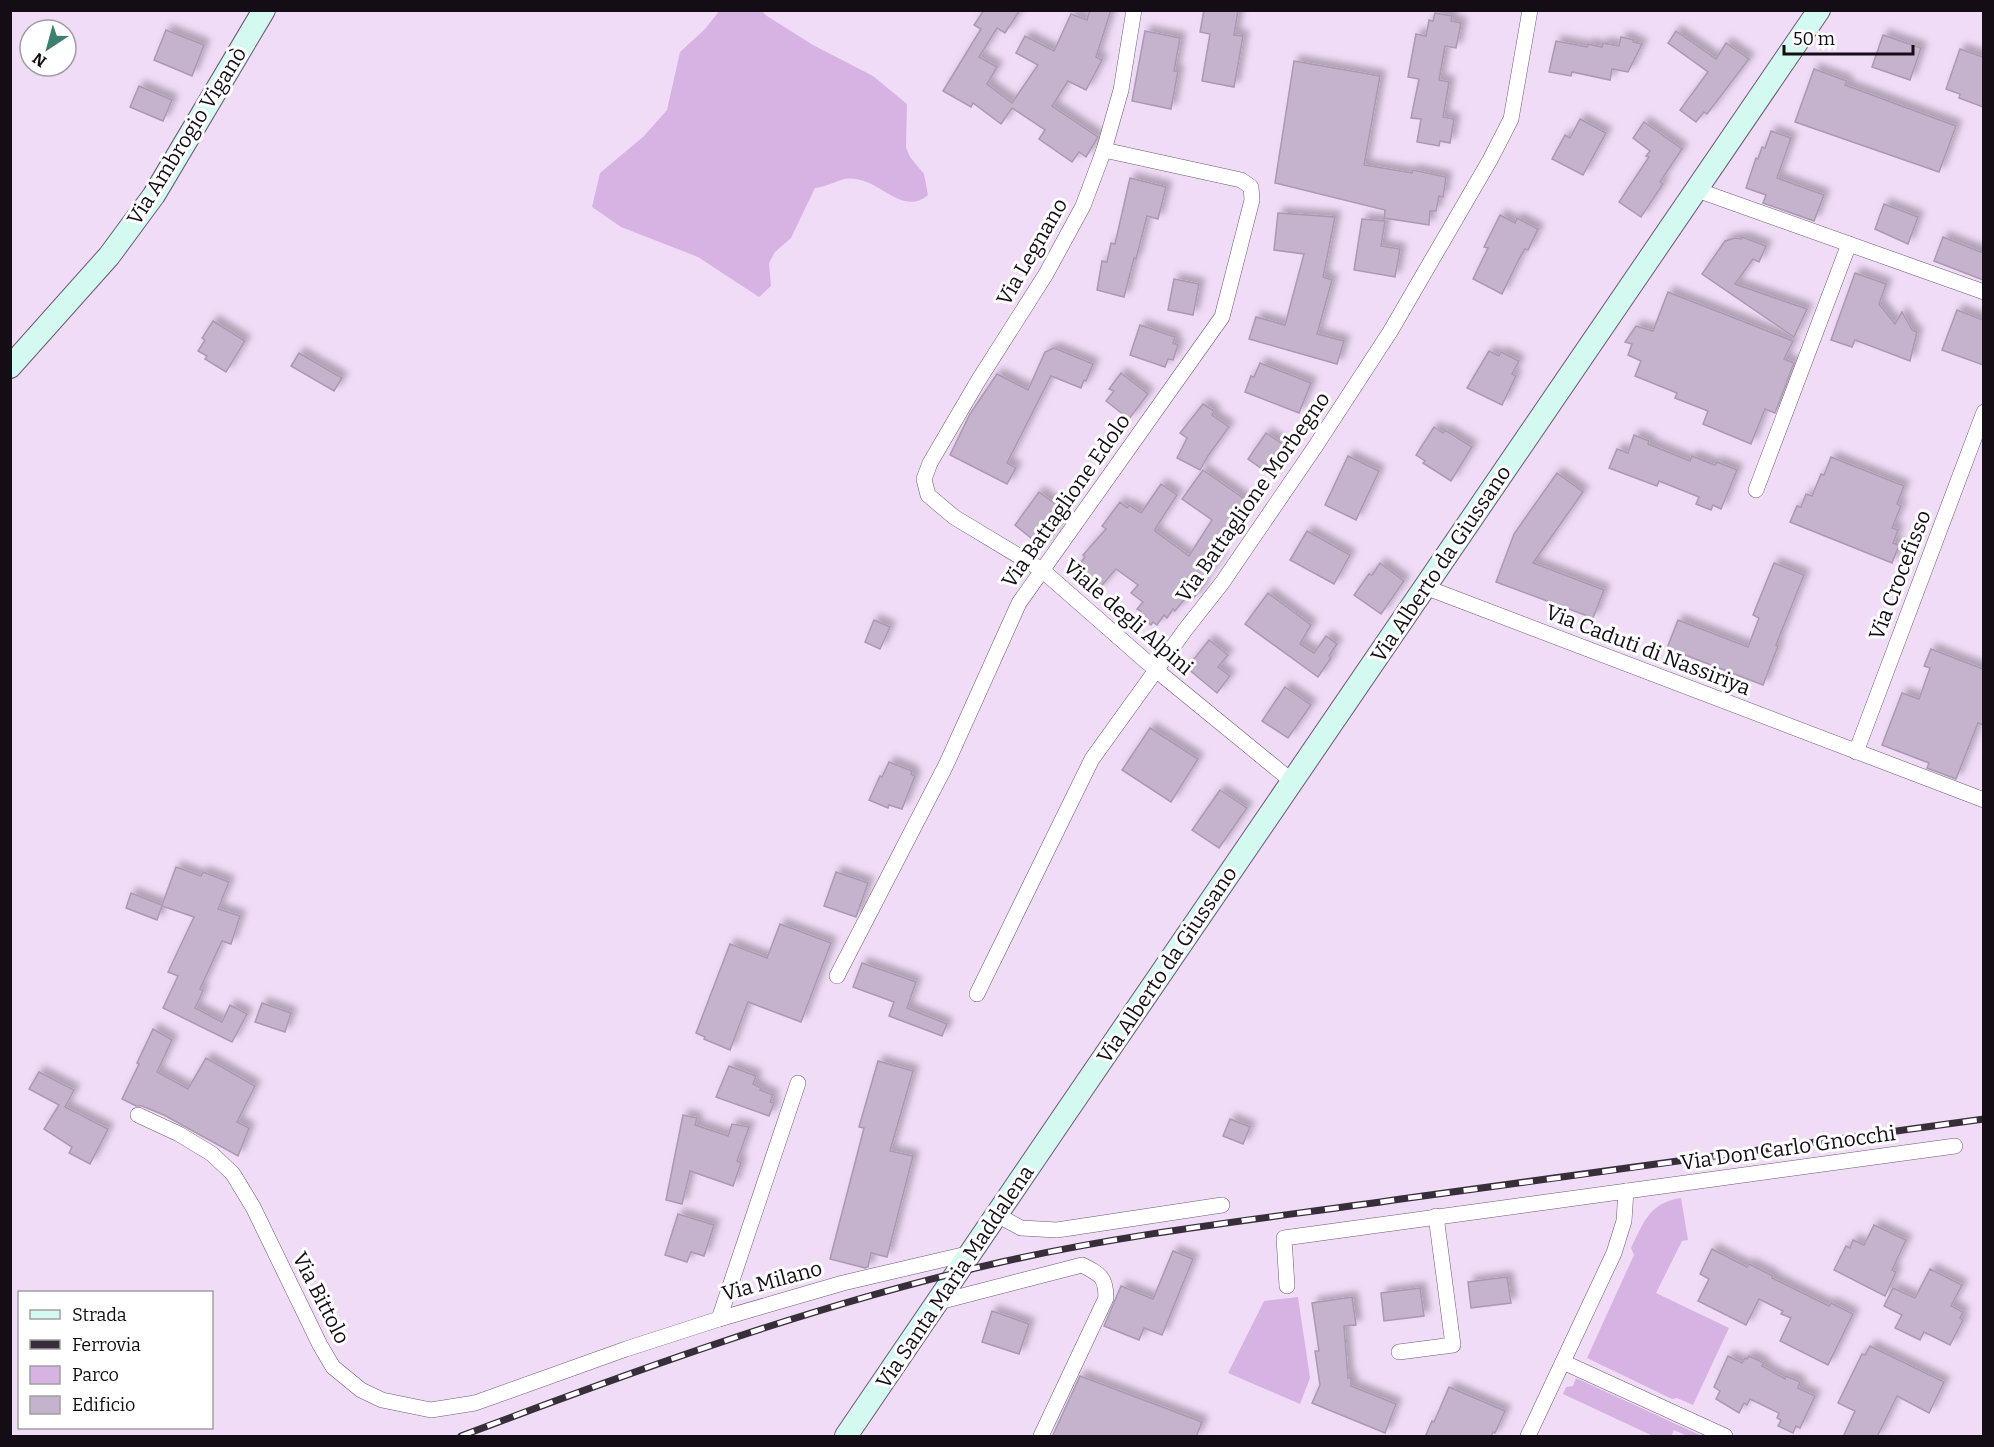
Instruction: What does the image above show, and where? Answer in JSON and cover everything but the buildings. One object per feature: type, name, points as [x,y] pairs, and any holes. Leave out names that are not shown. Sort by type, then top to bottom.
[{"type":"street","name":"Via Ambrogio Viganò","points":[[10,367],[109,256],[154,195],[264,10]]},
{"type":"street","name":"Via Legnano","points":[[928,495],[924,479],[930,463],[978,381],[1046,274],[1083,206],[1104,150],[1121,90],[1134,10]]},
{"type":"street","name":"Via Battaglione Morbegno","points":[[977,994],[1092,759],[1222,583],[1315,447],[1390,332],[1490,160],[1511,119],[1530,10]]},
{"type":"street","name":"Via Alberto da Giussano","points":[[1063,1117],[1819,10]]},
{"type":"street","name":"Via Battaglione Edolo","points":[[837,976],[946,765],[1019,603],[1222,317],[1252,200],[1251,187],[1241,180],[1104,150]]},
{"type":"street","points":[[1696,190],[1983,292]]},
{"type":"street","points":[[1755,490],[1849,244]]},
{"type":"street","name":"Via Crocefisso","points":[[1856,752],[1983,412]]},
{"type":"street","name":"Viale degli Alpini","points":[[928,495],[954,517],[1042,570],[1156,670],[1293,782]]},
{"type":"street","name":"Via Caduti di Nassiriya","points":[[1425,587],[1983,800]]},
{"type":"street","name":"Via Milano","points":[[719,1319],[798,1083]]},
{"type":"street","name":"Via Bittolo","points":[[138,1116],[179,1134],[212,1154],[233,1173],[253,1207],[333,1367],[361,1390],[382,1400],[431,1410],[475,1402],[719,1319]]},
{"type":"street","name":"Via Santa Maria Maddalena","points":[[846,1437],[1063,1117]]},
{"type":"street","name":"Via Don Carlo Gnocchi","points":[[1287,1286],[1284,1238],[1955,1146]]},
{"type":"street","points":[[1528,1437],[1614,1253],[1624,1221],[1626,1191]]},
{"type":"street","points":[[997,1215],[1021,1228],[1057,1230],[1222,1205]]},
{"type":"street","points":[[1399,1352],[1453,1345],[1436,1216]]},
{"type":"street","name":"Via Milano","points":[[719,1319],[843,1283],[971,1253]]},
{"type":"street","points":[[939,1302],[1082,1265],[1098,1273],[1106,1284],[1106,1298],[1041,1437]]},
{"type":"street","points":[[1563,1362],[1725,1437]]},
{"type":"green space","points":[[720,10],[762,11],[813,45],[873,76],[907,104],[906,147],[910,157],[924,174],[928,195],[910,202],[892,196],[865,181],[851,178],[815,188],[791,238],[775,252],[769,263],[771,286],[759,297],[698,257],[621,227],[592,207],[600,173],[644,136],[667,110],[680,52],[705,29]]},
{"type":"green space","points":[[1681,1198],[1688,1240],[1682,1241],[1656,1293],[1729,1328],[1693,1405],[1677,1398],[1672,1399],[1587,1358],[1634,1255],[1631,1248],[1644,1222],[1662,1204]]},
{"type":"green space","points":[[1298,1297],[1310,1378],[1300,1404],[1228,1373],[1264,1301]]},
{"type":"green space","points":[[1576,1378],[1702,1436],[1687,1436],[1674,1430],[1671,1436],[1653,1436],[1563,1394],[1566,1387],[1573,1386]]},
{"type":"railway","points":[[461,1436],[662,1362],[798,1317],[1006,1261],[1203,1226],[1984,1119]]}]
